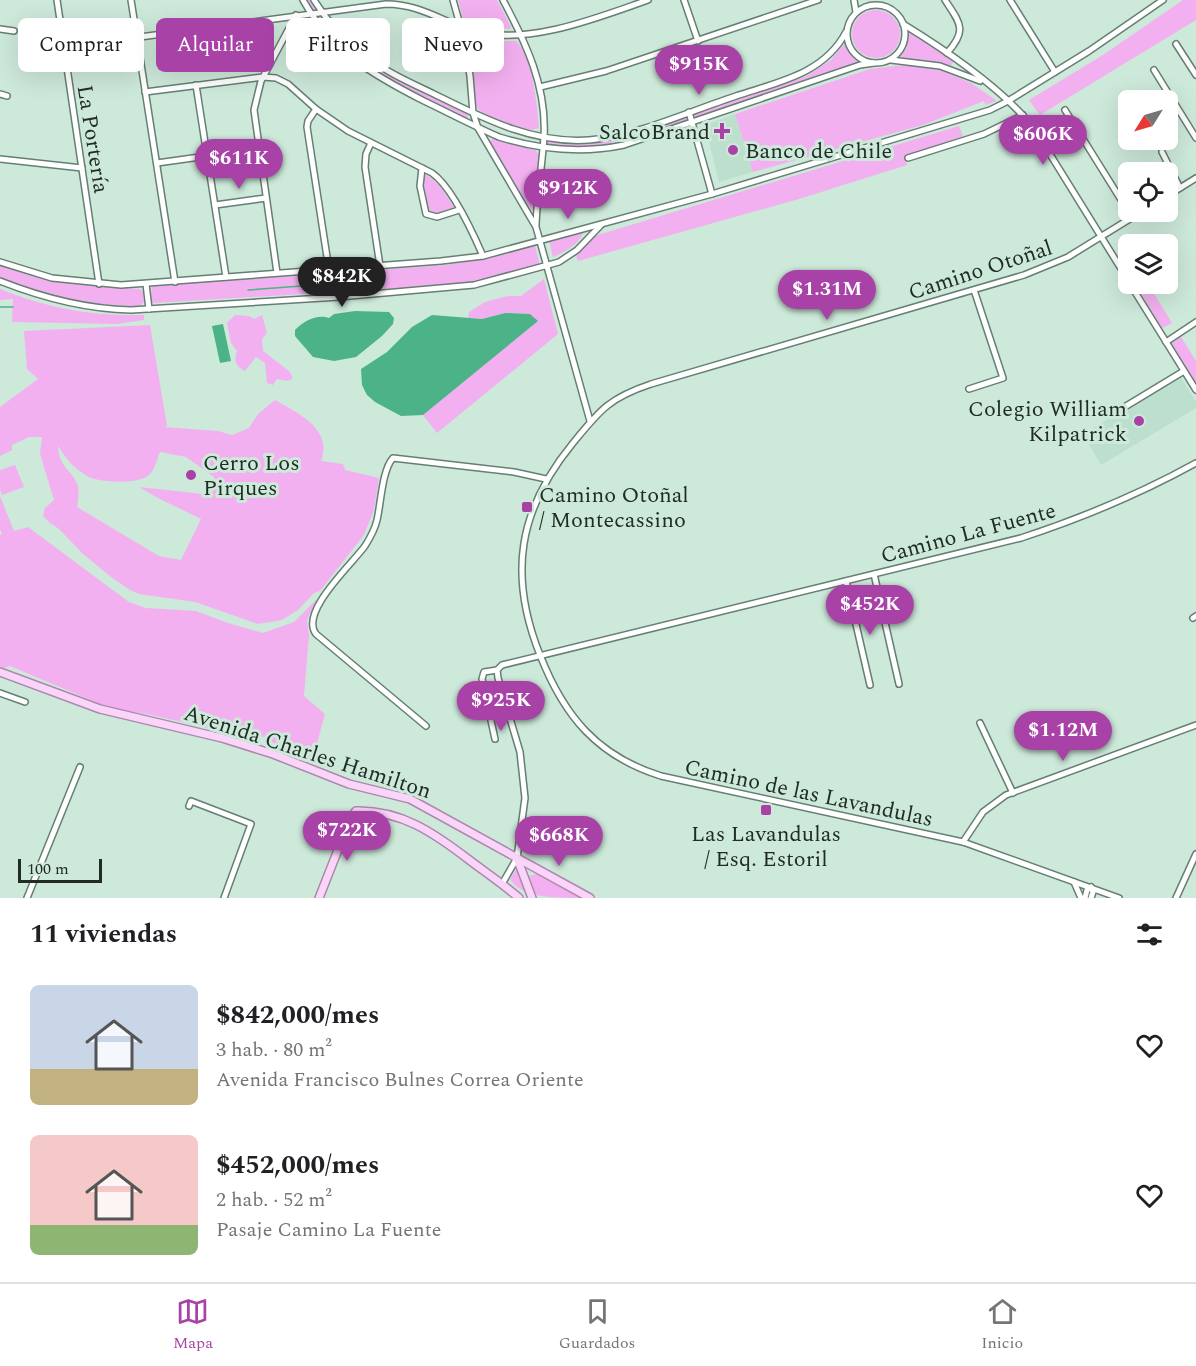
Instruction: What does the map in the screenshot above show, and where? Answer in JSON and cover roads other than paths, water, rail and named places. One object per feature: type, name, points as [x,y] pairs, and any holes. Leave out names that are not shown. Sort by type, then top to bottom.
[{"type":"main road","name":"Avenida Charles Hamilton","points":[[0,672],[100,709],[222,738],[273,754],[349,784],[410,799],[590,898]]},
{"type":"main road","name":"Avenida Charles Hamilton","points":[[319,898],[351,817],[356,812],[392,815],[420,826],[440,837],[519,898]]},
{"type":"main road","points":[[517,858],[532,898]]},
{"type":"main road","points":[[524,874],[533,870],[541,872]]},
{"type":"street","name":"La Portería","points":[[57,0],[99,284]]},
{"type":"street","points":[[131,0],[133,18]]},
{"type":"street","points":[[303,0],[331,38],[366,69],[478,128],[520,143],[543,148],[600,149],[636,141],[860,65],[889,60],[951,69],[993,88]]},
{"type":"street","points":[[314,0],[351,44],[373,62],[398,76],[497,124],[544,137],[574,140],[599,139],[634,131],[807,71],[836,49],[846,32],[850,19],[856,12],[871,4],[882,5],[892,10]]},
{"type":"street","points":[[453,0],[458,18]]},
{"type":"street","points":[[503,0],[521,34],[540,87],[544,137],[536,227]]},
{"type":"street","points":[[504,34],[521,34],[578,22],[648,0]]},
{"type":"street","points":[[684,0],[698,41]]},
{"type":"street","points":[[540,87],[606,71],[818,0]]},
{"type":"street","points":[[854,0],[856,12]]},
{"type":"street","points":[[882,0],[903,24],[993,88],[1023,115],[1035,130],[1118,264]]},
{"type":"street","points":[[945,0],[961,29],[959,38],[947,54]]},
{"type":"street","points":[[1010,0],[1054,72]]},
{"type":"street","points":[[0,262],[52,278],[99,284],[146,284],[483,256],[712,194],[990,110],[1054,72],[1163,0]]},
{"type":"street","points":[[144,36],[379,4],[402,4],[425,10],[442,18]]},
{"type":"street","points":[[277,273],[254,117],[256,97],[263,77],[296,15]]},
{"type":"street","points":[[889,60],[898,53],[904,43],[903,24]]},
{"type":"street","points":[[0,29],[14,31]]},
{"type":"street","points":[[846,32],[854,54],[874,63]]},
{"type":"street","points":[[1176,44],[1196,75]]},
{"type":"street","points":[[1154,70],[1196,138]]},
{"type":"street","points":[[142,72],[175,282]]},
{"type":"street","points":[[470,72],[473,113],[478,128],[536,227],[590,421]]},
{"type":"street","points":[[393,85],[398,76]]},
{"type":"street","points":[[145,92],[263,77],[284,81],[316,109],[348,131],[440,179],[483,256]]},
{"type":"street","points":[[770,84],[774,94]]},
{"type":"street","points":[[196,85],[226,277]]},
{"type":"street","points":[[0,94],[7,96]]},
{"type":"street","points":[[316,109],[307,127],[329,270]]},
{"type":"street","points":[[1065,110],[1118,195]]},
{"type":"street","points":[[689,112],[712,194]]},
{"type":"street","points":[[908,158],[984,134],[1023,115]]},
{"type":"street","points":[[599,139],[600,149]]},
{"type":"street","points":[[371,143],[366,154],[365,167],[380,266]]},
{"type":"street","points":[[1162,152],[1180,188],[1196,178]]},
{"type":"street","points":[[157,163],[207,156]]},
{"type":"street","points":[[0,159],[82,168]]},
{"type":"street","points":[[422,168],[420,186],[426,214],[437,217],[459,210]]},
{"type":"street","points":[[215,205],[266,198]]},
{"type":"street","name":"Camino Otoñal","points":[[540,656],[525,608],[522,563],[529,521],[546,478],[590,421],[612,401],[634,390],[1024,275],[1055,263],[1101,236],[1118,222]]},
{"type":"street","points":[[0,281],[51,299],[105,309],[148,309],[474,285],[547,267],[571,254],[602,224]]},
{"type":"street","points":[[146,284],[148,309]]},
{"type":"street","points":[[969,389],[1003,378],[974,290]]},
{"type":"street","points":[[1136,294],[1196,390]]},
{"type":"street","points":[[1166,342],[1196,322]]},
{"type":"street","points":[[1113,414],[1184,371]]},
{"type":"street","points":[[426,726],[316,634],[311,621],[324,596],[372,534],[377,521],[387,468],[393,458],[514,472],[546,478]]},
{"type":"street","name":"Camino La Fuente","points":[[497,670],[508,663],[993,545],[1050,528],[1120,501],[1196,463]]},
{"type":"street","points":[[874,574],[899,684]]},
{"type":"street","points":[[846,581],[870,685]]},
{"type":"street","name":"Camino de las Lavandulas","points":[[540,656],[555,690],[575,721],[601,746],[639,768],[661,776],[738,794],[963,842],[1119,898]]},
{"type":"street","points":[[495,739],[482,679],[484,672],[497,670],[520,752],[524,776],[524,809],[517,858],[502,884]]},
{"type":"street","points":[[0,693],[25,702]]},
{"type":"street","points":[[980,723],[1013,793]]},
{"type":"street","points":[[963,842],[983,812],[994,802],[1196,725]]},
{"type":"street","points":[[27,898],[80,767]]},
{"type":"street","points":[[189,806],[191,801],[251,824],[224,898]]},
{"type":"street","points":[[1176,898],[1196,854]]},
{"type":"street","points":[[1073,881],[1083,898]]},
{"type":"street","points":[[1083,898],[1087,890],[1091,888],[1093,892],[1091,898]]},
{"type":"street","points":[[1100,898],[1107,894]]},
{"type":"waterway","points":[[248,290],[315,285]]},
{"type":"waterway","points":[[0,307],[13,307]]},
{"type":"place","name":"SalcoBrand","points":[[722,131]]},
{"type":"place","name":"Banco de Chile","points":[[733,150]]},
{"type":"place","name":"Colegio William Kilpatrick","points":[[1139,421]]},
{"type":"place","name":"Cerro Los Pirques","points":[[191,475]]},
{"type":"place","name":"Camino Otoñal / Montecassino","points":[[527,507]]},
{"type":"place","name":"Las Lavandulas / Esq. Estoril","points":[[766,810]]}]
